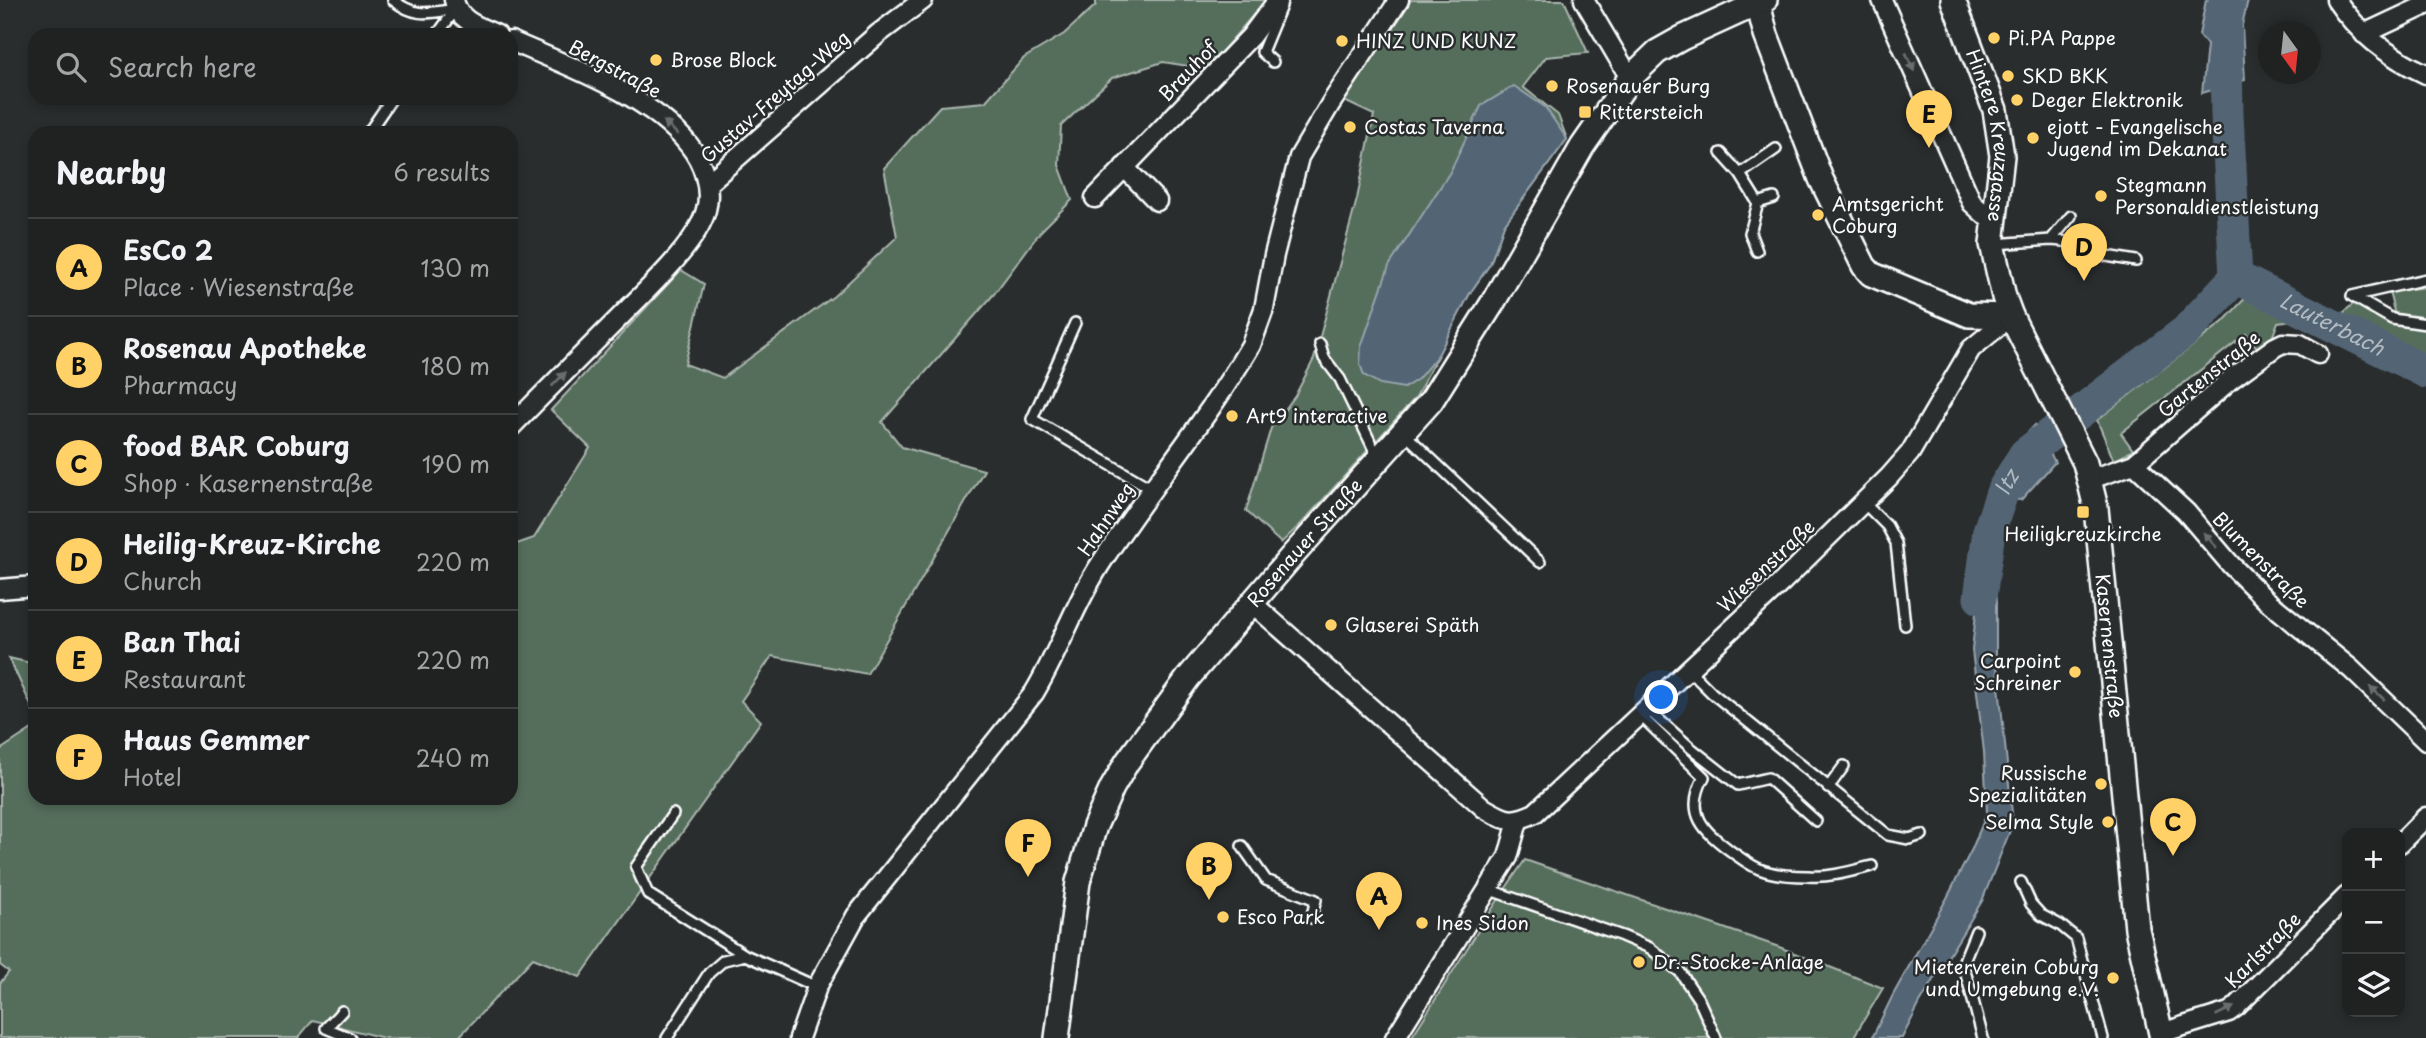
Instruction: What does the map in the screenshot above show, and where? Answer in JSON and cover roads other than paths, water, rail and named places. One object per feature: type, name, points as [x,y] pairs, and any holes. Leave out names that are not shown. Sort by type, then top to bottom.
[{"type":"street","name":"Gustav-Freytag-Weg","points":[[518,420],[670,266],[699,228],[706,211],[707,184],[878,34],[923,0]]},
{"type":"street","name":"Brauhof","points":[[1095,198],[1251,36],[1278,0]]},
{"type":"street","name":"Hahnweg","points":[[799,1038],[817,987],[856,916],[1034,693],[1052,663],[1075,608],[1101,562],[1251,345],[1264,309],[1274,256],[1299,157],[1399,0]]},
{"type":"street","points":[[1584,0],[1630,78]]},
{"type":"street","points":[[1882,0],[1972,203],[1993,234]]},
{"type":"street","name":"Hintere Kreuzgasse","points":[[1953,0],[1995,110],[2002,156],[1993,234],[1998,272]]},
{"type":"street","points":[[2336,0],[2364,34],[2395,58],[2426,74]]},
{"type":"street","points":[[1760,1],[1766,35],[1817,180],[1864,266],[1871,274],[1969,315],[2011,316]]},
{"type":"street","name":"Rosenauer Straße","points":[[1058,1038],[1079,881],[1103,807],[1127,762],[1188,678],[1431,401],[1492,304],[1582,146],[1630,78],[1657,52],[1760,1]]},
{"type":"street","points":[[455,4],[463,18],[483,28]]},
{"type":"street","points":[[2364,34],[2426,5]]},
{"type":"street","name":"Bergstraße","points":[[518,44],[623,93],[662,119],[689,145],[707,184]]},
{"type":"street","points":[[1124,167],[1157,201]]},
{"type":"street","name":"Kasernenstraße","points":[[1998,272],[2011,316],[2088,471],[2096,508],[2137,929],[2161,1036]]},
{"type":"street","name":"Wiesenstraße","points":[[1518,821],[1535,813],[1687,668],[1781,583],[1863,502],[1910,453],[1971,349],[2011,316]]},
{"type":"street","name":"Gartenstraße","points":[[2134,464],[2230,380],[2275,347],[2283,343],[2300,344],[2318,354]]},
{"type":"street","points":[[2088,471],[2134,464]]},
{"type":"street","name":"Blumenstraße","points":[[2134,464],[2186,512],[2231,565],[2265,599],[2351,669],[2426,741]]},
{"type":"street","points":[[0,589],[28,587]]},
{"type":"street","points":[[1252,603],[1484,808],[1502,818],[1518,821],[1508,858],[1490,890],[1395,1038]]},
{"type":"street","points":[[2405,839],[2426,817]]},
{"type":"street","name":"Karlstraße","points":[[2161,1036],[2229,1012],[2342,901]]},
{"type":"lane","points":[[393,0],[415,13],[455,4]]},
{"type":"lane","points":[[1273,62],[1262,52],[1284,0]]},
{"type":"lane","points":[[441,28],[455,4]]},
{"type":"lane","points":[[373,126],[387,105]]},
{"type":"lane","points":[[1740,174],[1776,149]]},
{"type":"lane","points":[[1721,153],[1740,174],[1758,203],[1750,233],[1757,251]]},
{"type":"lane","points":[[1758,203],[1774,198]]},
{"type":"lane","points":[[2051,240],[2071,216]]},
{"type":"lane","points":[[1993,234],[2074,243],[2083,253],[2136,261]]},
{"type":"lane","points":[[2426,279],[2352,296],[2392,319],[2426,324]]},
{"type":"lane","points":[[1075,323],[1032,419],[1152,489]]},
{"type":"lane","points":[[1320,344],[1324,358],[1340,379],[1378,459]]},
{"type":"lane","points":[[1404,432],[1540,562]]},
{"type":"lane","points":[[1863,502],[1887,526],[1896,543],[1905,625]]},
{"type":"lane","points":[[1687,668],[1712,693],[1888,835],[1909,839],[1922,835]]},
{"type":"lane","points":[[1642,711],[1738,785],[1768,778],[1816,821]]},
{"type":"lane","points":[[1642,711],[1704,777],[1696,797],[1700,822],[1707,833],[1745,861],[1764,871],[1811,877],[1872,866]]},
{"type":"lane","points":[[1828,788],[1844,765]]},
{"type":"lane","points":[[673,814],[636,867],[648,894],[745,956],[817,987]]},
{"type":"lane","points":[[1242,846],[1266,880],[1317,900],[1311,918]]},
{"type":"lane","points":[[2021,882],[2031,904],[2041,915],[2076,938],[2103,1038]]},
{"type":"lane","points":[[1490,890],[1650,948],[1680,972],[1699,1000],[1716,1038]]},
{"type":"lane","points":[[1976,931],[1963,963],[1983,1038]]},
{"type":"lane","points":[[667,1038],[709,973],[724,960],[745,956]]},
{"type":"lane","points":[[342,1011],[326,1028],[350,1038]]},
{"type":"water","points":[[2206,0],[2248,0],[2242,25],[2245,80],[2202,93],[2207,45],[2199,35]]},
{"type":"water","name":"Rittersteich","points":[[1514,86],[1545,107],[1567,139],[1504,225],[1490,264],[1470,293],[1438,355],[1418,379],[1404,388],[1380,384],[1364,375],[1360,364],[1361,347],[1389,266],[1450,172],[1481,106]]},
{"type":"water","points":[[2035,425],[2055,462],[2021,500],[1987,498],[2005,457]]},
{"type":"water","points":[[1976,548],[1999,557],[1996,656],[2013,823],[1982,901],[1920,1003],[1902,1038],[1872,1038],[1947,898],[1987,813],[1984,752],[1972,650],[1976,613],[1967,574]]},
{"type":"waterway","name":"Itz","points":[[1980,598],[1989,531],[2003,490],[2025,454],[2186,331],[2236,277],[2227,115],[2225,0]]},
{"type":"waterway","name":"Lauterbach","points":[[2236,277],[2426,372]]},
{"type":"place","name":"Pi.PA Pappe","points":[[1994,38]]},
{"type":"place","name":"HINZ UND KUNZ","points":[[1342,41]]},
{"type":"place","name":"Brose Block","points":[[656,60]]},
{"type":"place","name":"SKD BKK","points":[[2008,76]]},
{"type":"place","name":"Rosenauer Burg","points":[[1552,86]]},
{"type":"place","name":"Deger Elektronik","points":[[2017,100]]},
{"type":"place","name":"Rittersteich","points":[[1585,112]]},
{"type":"place","name":"Costas Taverna","points":[[1350,127]]},
{"type":"place","name":"ejott - Evangelische Jugend im Dekanat","points":[[2033,138]]},
{"type":"place","name":"Ban Thai","points":[[1929,148]]},
{"type":"place","name":"Stegmann Personaldienstleistung","points":[[2101,196]]},
{"type":"place","name":"Amtsgericht Coburg","points":[[1818,215]]},
{"type":"place","name":"Heilig-Kreuz-Kirche","points":[[2084,281]]},
{"type":"place","name":"Art9 interactive","points":[[1232,416]]},
{"type":"place","name":"Heiligkreuzkirche","points":[[2083,512]]},
{"type":"place","name":"Glaserei Späth","points":[[1331,625]]},
{"type":"place","name":"Carpoint Schreiner","points":[[2075,672]]},
{"type":"place","name":"Russische Spezialitäten","points":[[2101,784]]},
{"type":"place","name":"Selma Style","points":[[2108,822]]},
{"type":"place","name":"food BAR Coburg","points":[[2173,856]]},
{"type":"place","name":"Haus Gemmer","points":[[1028,877]]},
{"type":"place","name":"Rosenau Apotheke","points":[[1209,900]]},
{"type":"place","name":"Esco Park","points":[[1223,917]]},
{"type":"place","name":"Ines Sidon","points":[[1422,923]]},
{"type":"place","name":"EsCo 2","points":[[1379,930]]},
{"type":"place","name":"Dr.-Stocke-Anlage","points":[[1639,962]]},
{"type":"place","name":"Mieterverein Coburg und Umgebung e.V.","points":[[2113,978]]}]
